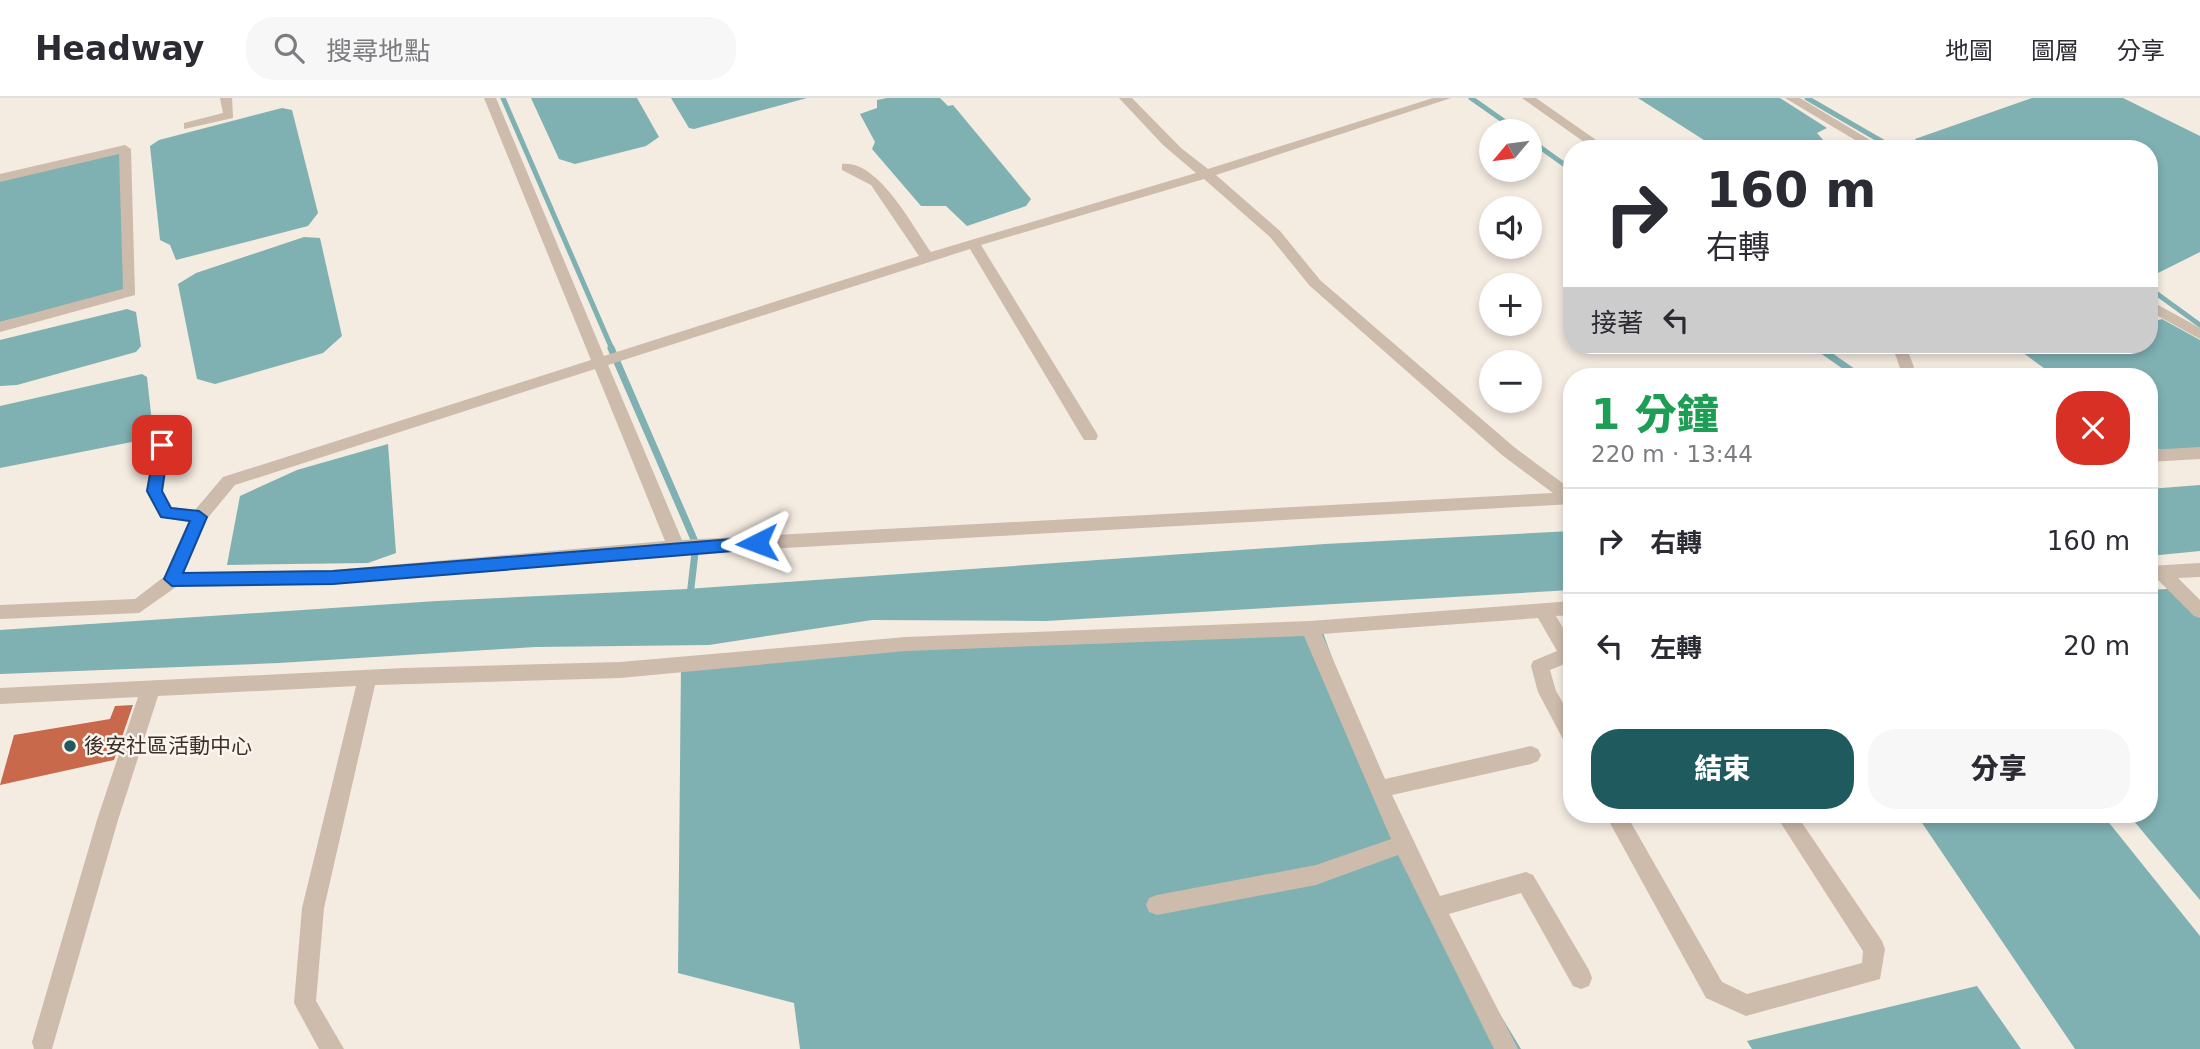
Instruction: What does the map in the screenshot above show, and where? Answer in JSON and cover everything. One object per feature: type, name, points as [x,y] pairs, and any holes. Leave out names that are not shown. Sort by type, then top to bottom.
[{"type":"street","points":[[188,125],[229,115],[226,98]]},
{"type":"street","points":[[490,98],[676,547]]},
{"type":"street","points":[[1125,98],[1194,166],[1209,173],[1294,251],[1315,283],[1508,452],[1563,492]]},
{"type":"street","points":[[0,612],[139,606],[172,579],[199,517],[229,481],[973,243],[1209,173],[1445,98]]},
{"type":"street","points":[[1528,98],[1590,140]]},
{"type":"street","points":[[1791,98],[1863,140]]},
{"type":"street","points":[[0,178],[125,149],[130,292],[0,327]]},
{"type":"street","points":[[847,167],[876,183],[928,258]]},
{"type":"street","points":[[973,243],[1090,436]]},
{"type":"street","points":[[2158,310],[2200,334]]},
{"type":"street","points":[[1902,354],[1906,367]]},
{"type":"street","points":[[162,445],[155,491],[166,513],[199,517]]},
{"type":"street","points":[[2158,455],[2200,453]]},
{"type":"street","points":[[172,579],[333,577],[676,547],[1563,498]]},
{"type":"street","points":[[2158,573],[2200,570]]},
{"type":"street","points":[[2158,576],[2200,611]]},
{"type":"street","points":[[0,695],[367,678],[620,670],[906,644],[1310,628],[1563,609]]},
{"type":"street","points":[[1543,610],[1563,642]]},
{"type":"street","points":[[1310,628],[1402,844],[1506,1049]]},
{"type":"street","points":[[1563,656],[1540,666],[1546,692],[1563,721]]},
{"type":"street","points":[[332,1049],[305,1003],[313,908],[367,678]]},
{"type":"street","points":[[43,1042],[105,835],[124,760],[151,688]]},
{"type":"street","points":[[1380,789],[1531,755]]},
{"type":"street","points":[[1620,823],[1714,990],[1746,1005],[1871,971],[1874,950],[1791,823]]},
{"type":"street","points":[[1157,905],[1316,875],[1402,844]]},
{"type":"street","points":[[1435,908],[1526,882],[1581,978]]},
{"type":"water","points":[[531,98],[637,98],[659,137],[646,146],[575,164],[559,159]]},
{"type":"water","points":[[671,98],[807,98],[694,129],[689,128]]},
{"type":"water","points":[[940,98],[948,106],[953,105],[1031,199],[1026,206],[967,226],[946,206],[921,206],[872,149],[875,142],[860,114],[877,108],[877,100]]},
{"type":"water","points":[[1638,98],[1780,98],[1827,128],[1817,133],[1823,140],[1704,140]]},
{"type":"water","points":[[2032,98],[2123,98],[2200,136],[2200,252],[2158,273],[2158,140],[1915,139]]},
{"type":"water","points":[[282,108],[292,110],[318,213],[308,226],[176,260],[170,245],[160,240],[150,146],[159,140]]},
{"type":"water","points":[[124,147],[126,288],[119,293],[0,322],[0,175]]},
{"type":"water","points":[[304,237],[320,238],[342,336],[323,353],[215,384],[197,379],[178,284],[196,273]]},
{"type":"water","points":[[127,309],[136,312],[141,346],[136,352],[17,385],[0,386],[0,340]]},
{"type":"water","points":[[2162,319],[2200,340],[2200,454],[2170,455],[2158,449],[2158,368],[2044,368],[2024,354],[2158,354],[2158,320]]},
{"type":"water","points":[[142,374],[147,377],[153,432],[147,439],[0,468],[0,406]]},
{"type":"water","points":[[388,444],[396,553],[368,563],[227,565],[240,496],[297,470]]},
{"type":"water","points":[[2200,485],[2200,551],[2158,555],[2158,488]]},
{"type":"water","points":[[1563,531],[1563,590],[1046,621],[872,620],[709,645],[535,647],[279,663],[0,674],[0,630],[437,601],[687,589],[1325,544]]},
{"type":"water","points":[[2184,588],[2200,603],[2200,900],[2136,823],[2158,823],[2158,589]]},
{"type":"water","points":[[1320,624],[1401,851],[1521,1049],[800,1049],[794,1003],[678,973],[681,664]]},
{"type":"water","points":[[1922,823],[2109,823],[2200,936],[2200,1049],[2075,1049]]},
{"type":"water","points":[[1977,986],[2021,1049],[1752,1049],[1747,1041]]},
{"type":"building","name":"後安社區活動中心","points":[[133,705],[114,760],[0,785],[14,735],[110,719],[115,706]]},
{"type":"waterway","points":[[503,98],[612,349]]},
{"type":"waterway","points":[[1471,98],[1501,119]]},
{"type":"waterway","points":[[1807,98],[1879,140]]},
{"type":"waterway","points":[[1542,149],[1563,164]]},
{"type":"waterway","points":[[2158,295],[2200,325]]},
{"type":"waterway","points":[[611,348],[696,544],[690,596]]},
{"type":"waterway","points":[[1828,354],[1848,368]]},
{"type":"place","name":"後安社區活動中心","points":[[70,746]]},
{"type":"route","points":[[162,445],[155,491],[166,513],[199,517],[172,579],[333,577],[676,547],[757,543]]}]
